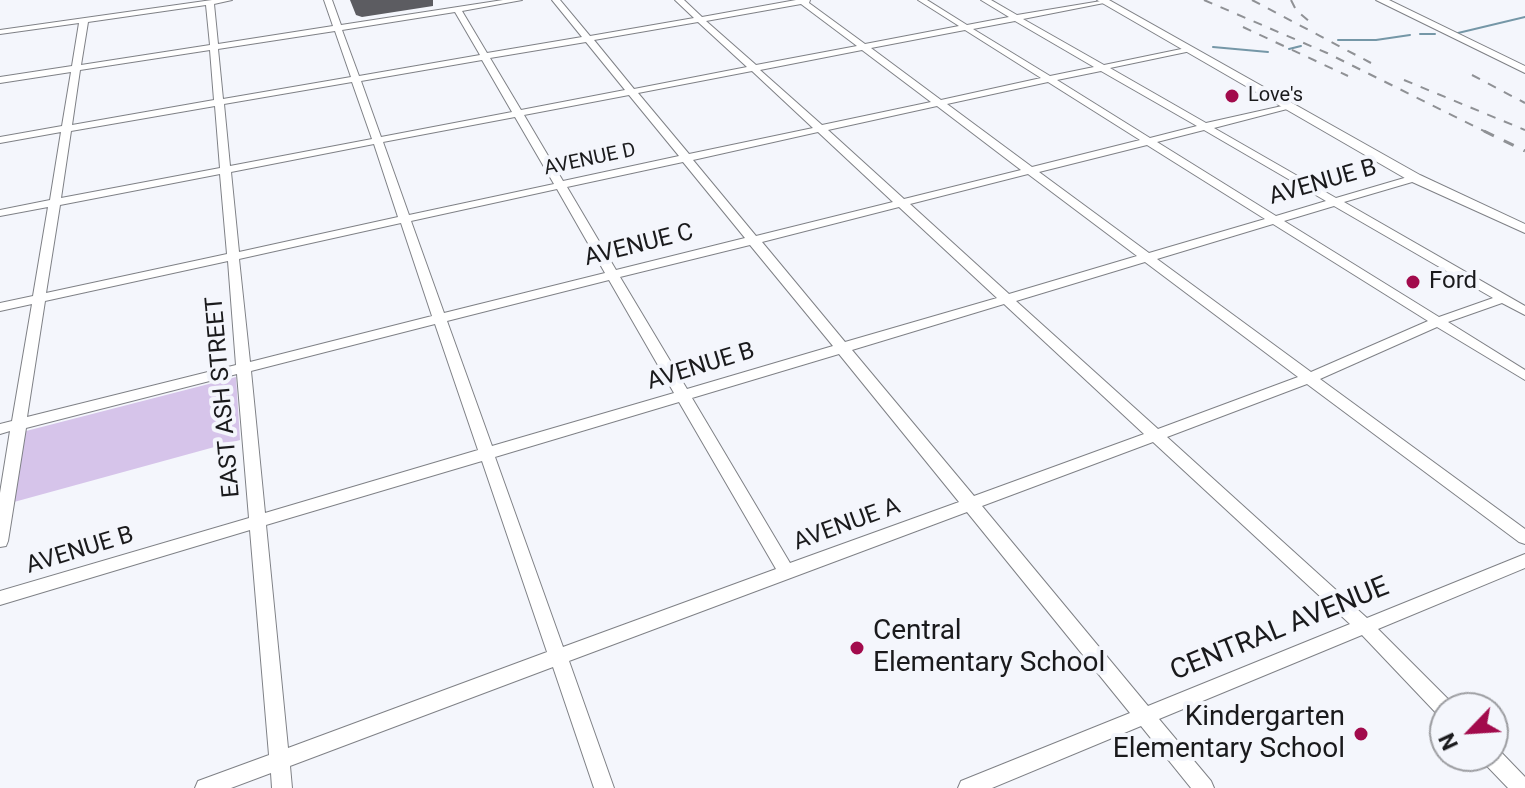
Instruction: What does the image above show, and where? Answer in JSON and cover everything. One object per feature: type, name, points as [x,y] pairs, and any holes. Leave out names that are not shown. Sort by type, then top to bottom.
[{"type":"main road","points":[[1381,0],[1525,70]]},
{"type":"main road","points":[[1103,1],[1415,178],[1525,229]]},
{"type":"main road","points":[[1415,178],[1432,194],[1525,239]]},
{"type":"street","points":[[0,32],[228,0]]},
{"type":"street","points":[[328,0],[604,788]]},
{"type":"street","points":[[0,80],[518,0]]},
{"type":"street","points":[[556,0],[1204,788]]},
{"type":"street","points":[[679,0],[1364,626],[1429,693]]},
{"type":"street","points":[[922,0],[1525,376]]},
{"type":"street","points":[[985,0],[1525,311]]},
{"type":"street","points":[[0,140],[806,1],[1525,538]]},
{"type":"street","points":[[0,213],[1103,1]]},
{"type":"street","name":"EAST ASH STREET","points":[[210,3],[282,788]]},
{"type":"street","points":[[457,9],[787,573]]},
{"type":"street","points":[[0,541],[84,20]]},
{"type":"street","name":"AVENUE D","points":[[0,307],[1188,49]]},
{"type":"street","name":"AVENUE C","points":[[0,429],[1288,106]]},
{"type":"street","name":"AVENUE B","points":[[0,598],[1415,178]]},
{"type":"street","name":"AVENUE A","points":[[205,788],[1309,378],[1437,322],[1502,299]]},
{"type":"street","name":"CENTRAL AVENUE","points":[[968,788],[1525,561]]},
{"type":"street","points":[[1506,772],[1522,788]]},
{"type":"shaded area","points":[[236,377],[240,440],[14,502],[26,431]]},
{"type":"building","points":[[350,0],[433,0],[433,6],[362,17],[356,15]]},
{"type":"waterway","points":[[1458,33],[1525,17]]},
{"type":"waterway","points":[[1420,34],[1435,34]]},
{"type":"waterway","points":[[1338,40],[1376,40],[1410,35]]},
{"type":"waterway","points":[[1289,49],[1301,46]]},
{"type":"waterway","points":[[1213,47],[1268,52]]},
{"type":"railway","points":[[1204,0],[1327,53],[1488,133]]},
{"type":"railway","points":[[1252,0],[1371,63]]},
{"type":"railway","points":[[1291,0],[1296,10],[1311,23]]},
{"type":"railway","points":[[1243,27],[1348,76]]},
{"type":"railway","points":[[1472,75],[1525,103]]},
{"type":"railway","points":[[1404,80],[1525,130]]},
{"type":"railway","points":[[1484,131],[1525,151]]},
{"type":"place","name":"Love's","points":[[1232,96]]},
{"type":"place","name":"Ford","points":[[1413,282]]},
{"type":"place","name":"Central Elementary School","points":[[857,648]]},
{"type":"place","name":"Kindergarten Elementary School","points":[[1361,734]]}]
